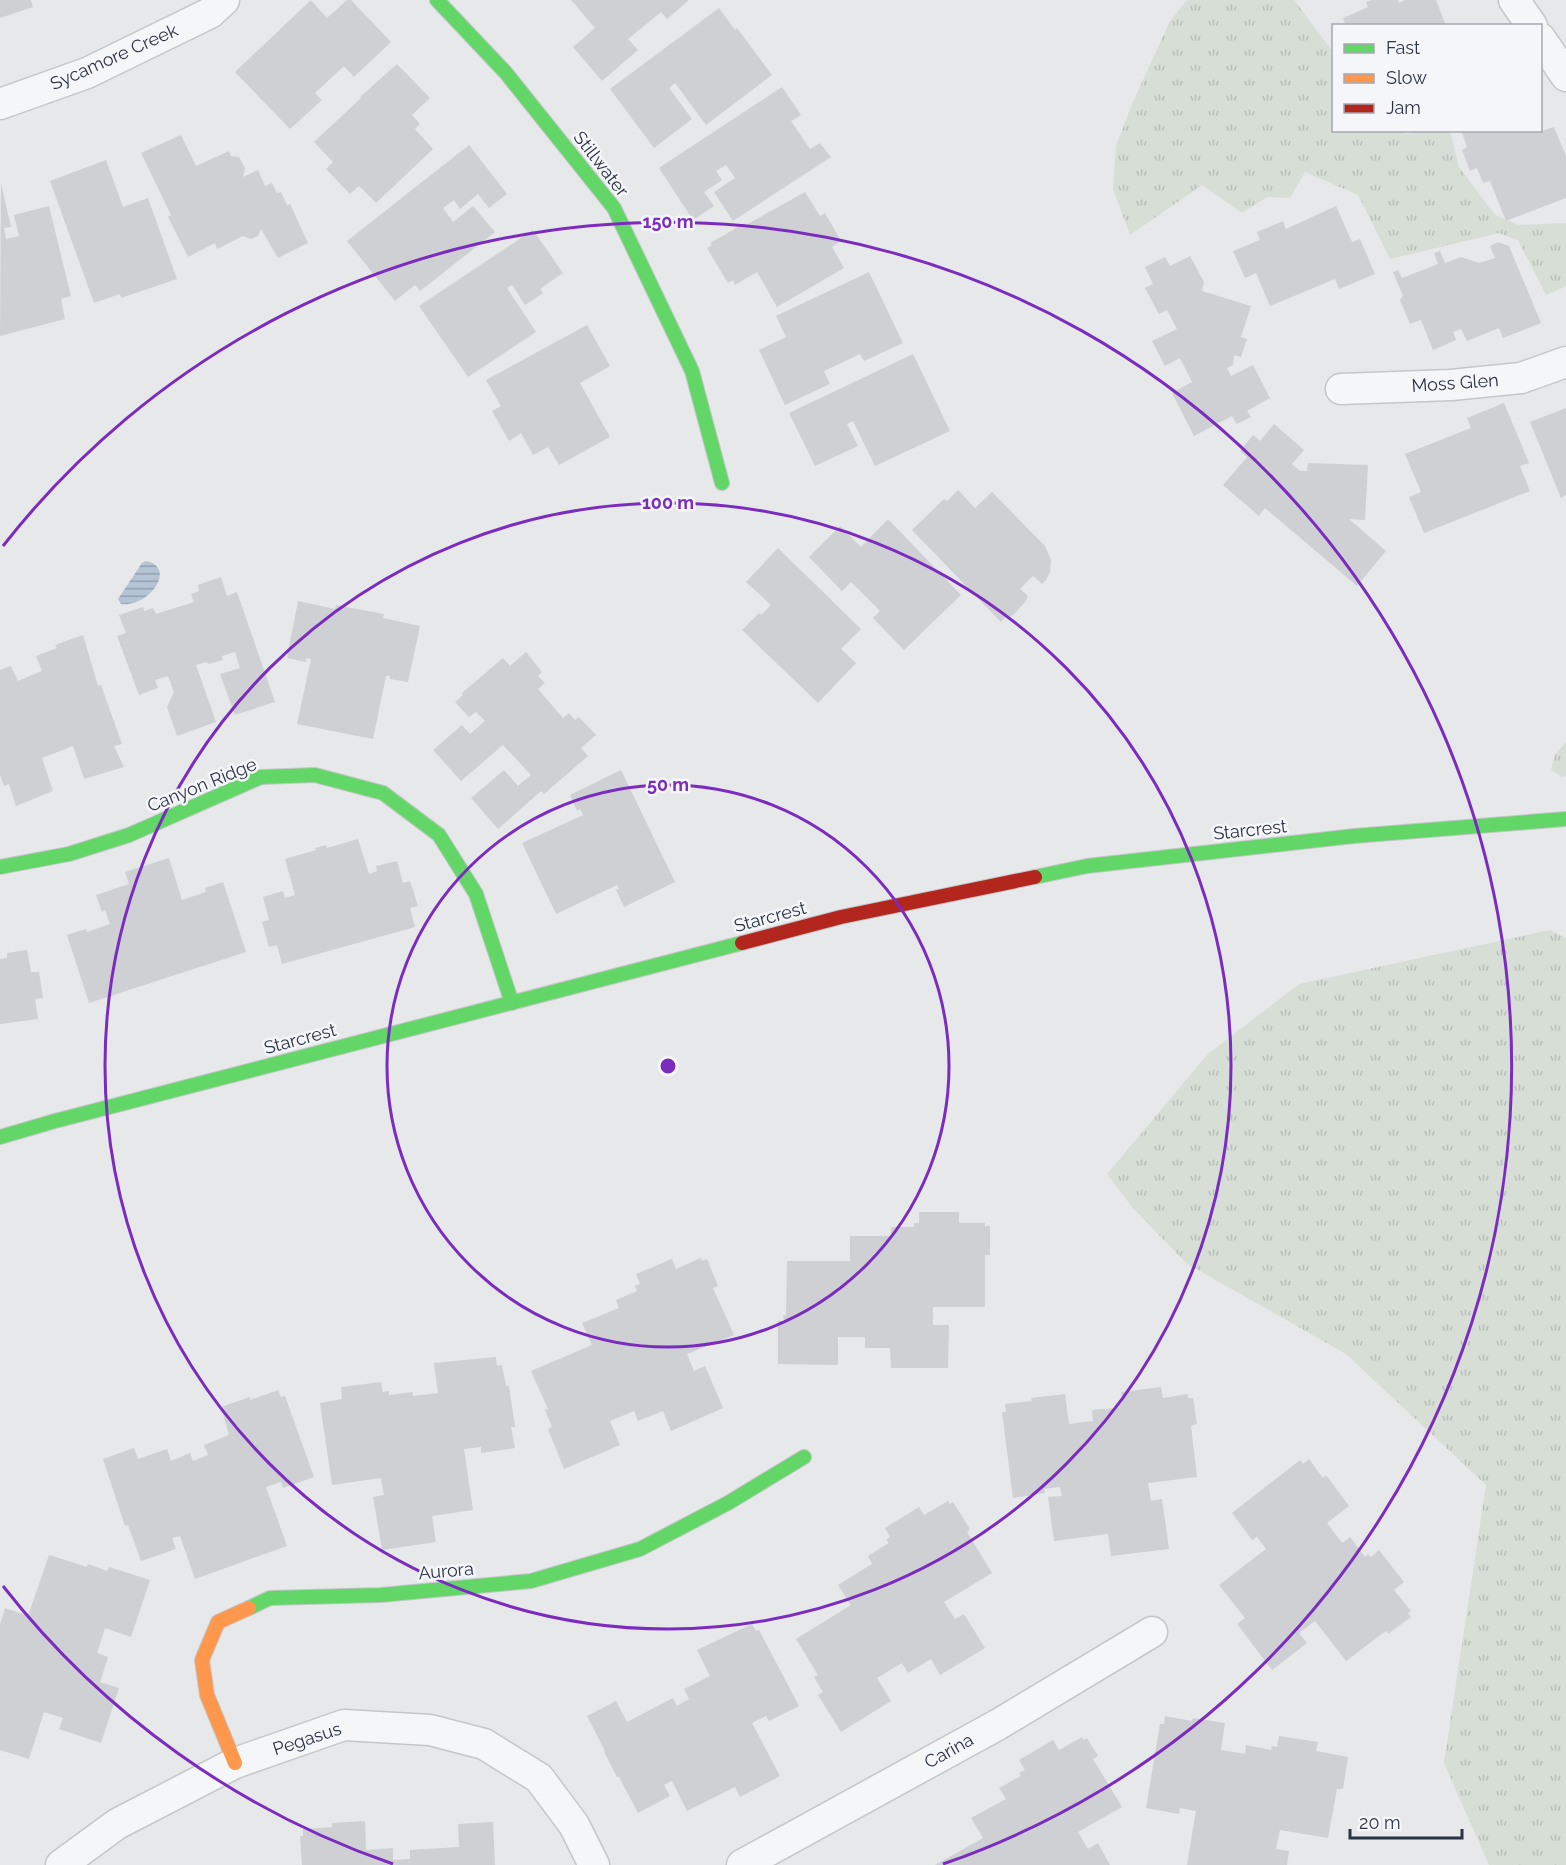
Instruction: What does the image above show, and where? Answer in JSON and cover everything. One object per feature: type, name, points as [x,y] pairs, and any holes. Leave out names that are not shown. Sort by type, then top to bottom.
[{"type":"street","name":"Sycamore Creek","points":[[0,104],[87,73],[210,13],[224,0]]},
{"type":"street","name":"Stillwater","points":[[437,0],[506,73],[614,208],[692,371],[722,483]]},
{"type":"street","points":[[1514,0],[1531,24]]},
{"type":"street","points":[[1542,41],[1566,76]]},
{"type":"street","name":"Moss Glen","points":[[1341,389],[1451,385],[1521,378],[1566,362]]},
{"type":"street","name":"Canyon Ridge","points":[[0,867],[69,854],[129,835],[201,801],[261,777],[315,775],[382,793],[439,835],[476,894],[512,1003]]},
{"type":"street","name":"Starcrest","points":[[0,1137],[841,917],[1087,866],[1354,836],[1566,819]]},
{"type":"street","name":"Aurora","points":[[235,1763],[207,1695],[202,1660],[218,1622],[270,1598],[381,1595],[531,1581],[640,1549],[728,1503],[804,1457]]},
{"type":"street","name":"Carina","points":[[742,1865],[999,1724],[1152,1632]]},
{"type":"street","name":"Pegasus","points":[[61,1865],[117,1824],[235,1763],[344,1725],[430,1730],[484,1744],[539,1778],[574,1825],[594,1865]]},
{"type":"green space","points":[[1187,0],[1294,0],[1332,51],[1332,132],[1404,132],[1407,134],[1450,132],[1459,167],[1495,215],[1519,225],[1566,223],[1566,286],[1546,295],[1518,240],[1499,233],[1390,259],[1358,195],[1305,172],[1290,198],[1267,197],[1242,213],[1202,185],[1130,235],[1113,189],[1116,146],[1132,104],[1170,21]]},
{"type":"green space","points":[[1566,742],[1566,776],[1562,777],[1551,770],[1555,755]]},
{"type":"green space","points":[[1550,930],[1566,938],[1566,1865],[1489,1865],[1444,1763],[1486,1485],[1346,1354],[1186,1263],[1132,1207],[1107,1174],[1208,1054],[1299,984]]},
{"type":"water","points":[[146,561],[155,565],[159,571],[156,587],[141,600],[131,604],[121,604],[118,599],[142,563]]},
{"type":"building","points":[[0,0],[31,0],[33,7],[0,18]]},
{"type":"building","points":[[311,0],[327,18],[347,0],[351,0],[391,42],[354,77],[344,66],[315,93],[322,100],[290,129],[235,72]]},
{"type":"building","points":[[571,0],[689,0],[667,19],[661,12],[628,39],[638,50],[602,81],[573,47],[595,28]]},
{"type":"building","points":[[1398,0],[1399,3],[1405,0],[1436,0],[1445,24],[1345,24],[1343,18],[1368,7],[1366,2]]},
{"type":"building","points":[[719,8],[772,75],[706,125],[675,83],[669,88],[692,119],[654,148],[610,89]]},
{"type":"building","points":[[397,64],[430,98],[412,115],[420,124],[415,129],[433,149],[376,203],[359,186],[350,194],[326,169],[333,162],[314,142]]},
{"type":"building","points":[[782,87],[801,115],[791,121],[810,149],[820,143],[831,157],[733,221],[714,192],[735,178],[726,165],[716,171],[722,180],[704,192],[714,206],[693,220],[659,168]]},
{"type":"building","points":[[1554,127],[1566,156],[1566,198],[1506,221],[1490,181],[1483,183],[1477,168],[1470,171],[1462,150],[1467,147],[1462,132],[1542,131]]},
{"type":"building","points":[[181,135],[196,166],[229,151],[231,156],[239,157],[245,168],[243,177],[258,170],[265,186],[272,183],[277,193],[281,192],[287,205],[290,204],[308,243],[278,258],[261,229],[258,236],[251,239],[243,236],[217,249],[215,243],[188,257],[168,217],[171,215],[141,153]]},
{"type":"building","points":[[469,145],[507,194],[489,208],[478,194],[460,209],[454,200],[443,208],[453,222],[473,206],[495,232],[420,291],[415,285],[395,301],[347,241]]},
{"type":"building","points":[[106,160],[123,207],[148,198],[177,279],[121,298],[120,294],[94,303],[50,181]]},
{"type":"building","points":[[1,184],[11,227],[4,228],[6,239],[19,236],[14,215],[49,206],[71,296],[61,299],[65,319],[0,336]]},
{"type":"building","points":[[805,192],[820,216],[825,213],[841,241],[832,247],[844,268],[777,307],[757,272],[735,285],[733,280],[728,283],[707,248],[712,245],[710,243]]},
{"type":"building","points":[[1336,206],[1352,242],[1360,239],[1375,274],[1339,289],[1335,279],[1270,306],[1256,273],[1245,278],[1233,251],[1260,240],[1257,232],[1283,221],[1286,229]]},
{"type":"building","points":[[533,230],[563,273],[540,289],[543,293],[525,305],[512,285],[507,288],[536,332],[468,377],[419,306]]},
{"type":"building","points":[[1498,242],[1509,246],[1541,323],[1503,338],[1499,328],[1467,341],[1461,329],[1453,332],[1456,340],[1433,350],[1421,320],[1410,324],[1400,300],[1403,296],[1393,272],[1398,270],[1402,278],[1438,264],[1434,253],[1440,251],[1445,263],[1461,257],[1479,263],[1495,258],[1490,246]]},
{"type":"building","points":[[1190,256],[1204,282],[1202,291],[1251,306],[1241,337],[1247,339],[1241,357],[1234,355],[1233,365],[1227,368],[1231,376],[1253,365],[1270,398],[1247,411],[1251,417],[1237,424],[1232,416],[1194,436],[1172,393],[1192,382],[1180,358],[1165,366],[1152,341],[1177,329],[1167,310],[1159,314],[1145,288],[1153,284],[1145,267],[1165,257],[1170,266]]},
{"type":"building","points":[[869,272],[903,343],[864,361],[860,354],[824,371],[830,384],[785,405],[759,350],[786,337],[776,316]]},
{"type":"building","points":[[587,325],[610,366],[580,383],[610,437],[559,465],[548,447],[533,455],[521,433],[509,441],[492,411],[501,406],[486,380]]},
{"type":"building","points":[[913,354],[950,431],[875,466],[853,421],[847,424],[858,446],[815,466],[789,413]]},
{"type":"building","points":[[1504,403],[1529,463],[1520,466],[1530,491],[1424,533],[1409,497],[1421,492],[1405,454],[1471,428],[1467,418]]},
{"type":"building","points":[[1566,408],[1566,495],[1561,498],[1530,422]]},
{"type":"building","points":[[1274,424],[1304,450],[1292,464],[1300,471],[1307,471],[1308,463],[1368,465],[1365,520],[1349,519],[1386,551],[1357,586],[1265,508],[1259,516],[1223,485],[1247,457],[1240,451],[1253,435],[1260,441]]},
{"type":"building","points":[[958,490],[975,508],[992,492],[1045,546],[1051,560],[1050,572],[1046,580],[1042,584],[1033,576],[1020,589],[1028,596],[1026,601],[1014,614],[1009,618],[1006,616],[1001,622],[912,530],[944,499],[947,501]]},
{"type":"building","points":[[888,519],[961,595],[904,650],[873,618],[880,611],[851,582],[842,591],[809,557],[840,526],[861,547]]},
{"type":"building","points":[[778,548],[861,629],[841,649],[856,663],[818,703],[742,630],[771,605],[746,582]]},
{"type":"building","points":[[221,577],[227,596],[237,592],[275,702],[235,715],[220,674],[240,668],[235,652],[222,656],[223,660],[196,665],[216,722],[177,736],[167,707],[174,692],[168,676],[155,680],[158,688],[139,695],[117,636],[126,633],[119,615],[143,607],[144,611],[153,608],[156,614],[194,602],[191,594],[199,591],[198,585]]},
{"type":"building","points":[[298,601],[335,609],[336,605],[384,614],[383,618],[420,626],[408,682],[390,679],[390,676],[386,676],[373,739],[297,724],[311,659],[306,658],[306,662],[287,658]]},
{"type":"building","points":[[83,635],[98,686],[101,685],[122,744],[114,746],[124,767],[84,779],[73,746],[42,758],[53,791],[16,806],[9,784],[4,786],[0,775],[0,670],[11,666],[18,681],[42,671],[36,656],[57,648],[55,645]]},
{"type":"building","points":[[526,652],[542,672],[538,676],[545,683],[538,689],[563,718],[569,713],[575,720],[579,717],[596,735],[581,748],[588,756],[544,794],[541,791],[498,829],[471,798],[504,770],[518,786],[531,775],[503,745],[461,781],[433,750],[462,725],[470,734],[485,721],[476,712],[469,717],[455,702],[463,695],[462,693],[503,658],[510,666]]},
{"type":"building","points":[[621,770],[675,882],[624,907],[616,890],[619,889],[617,885],[556,914],[522,843],[583,815],[580,809],[577,811],[570,795]]},
{"type":"building","points":[[358,839],[369,874],[377,871],[376,866],[397,861],[403,883],[410,881],[418,906],[410,908],[415,927],[282,964],[277,945],[269,947],[262,922],[269,920],[263,897],[283,891],[285,898],[295,895],[285,859],[316,850],[315,848],[326,845],[327,848]]},
{"type":"building","points":[[169,858],[182,900],[206,892],[205,888],[223,882],[246,952],[89,1003],[67,935],[86,929],[87,932],[110,924],[105,910],[102,912],[96,895],[129,884],[125,872]]},
{"type":"building","points":[[27,950],[31,972],[39,972],[43,998],[35,999],[38,1019],[0,1024],[0,959],[7,958],[7,953]]},
{"type":"building","points":[[919,1212],[959,1212],[959,1223],[985,1223],[985,1226],[990,1226],[990,1255],[985,1255],[985,1307],[933,1307],[933,1325],[949,1325],[948,1368],[891,1368],[890,1348],[865,1348],[865,1337],[838,1337],[838,1365],[778,1364],[778,1321],[784,1321],[783,1315],[786,1316],[787,1261],[850,1261],[850,1236],[891,1236],[891,1227],[914,1227],[914,1223],[919,1223]]},
{"type":"building","points":[[701,1258],[702,1261],[707,1259],[718,1286],[713,1288],[734,1335],[687,1354],[694,1371],[705,1366],[723,1408],[671,1431],[663,1411],[638,1421],[634,1411],[610,1421],[620,1445],[564,1469],[548,1429],[552,1427],[545,1410],[548,1409],[531,1371],[592,1345],[582,1323],[619,1308],[616,1300],[637,1291],[635,1286],[640,1284],[636,1274],[672,1259],[676,1269]]},
{"type":"building","points":[[496,1357],[497,1366],[502,1365],[506,1386],[509,1386],[515,1427],[511,1427],[515,1448],[481,1453],[481,1447],[464,1449],[473,1510],[432,1516],[436,1542],[382,1550],[373,1497],[384,1495],[381,1478],[332,1485],[320,1403],[342,1399],[341,1387],[381,1382],[383,1392],[389,1391],[389,1395],[413,1392],[413,1396],[438,1393],[434,1363]]},
{"type":"building","points":[[1161,1387],[1163,1398],[1188,1394],[1188,1398],[1193,1398],[1197,1424],[1191,1426],[1197,1477],[1148,1483],[1151,1501],[1162,1499],[1169,1549],[1111,1556],[1108,1534],[1054,1541],[1048,1497],[1062,1496],[1060,1487],[1044,1489],[1045,1493],[1013,1498],[1002,1412],[1006,1412],[1005,1404],[1065,1394],[1069,1424],[1093,1421],[1092,1410],[1117,1408],[1116,1403],[1122,1403],[1121,1392]]},
{"type":"building","points":[[278,1390],[281,1397],[285,1396],[314,1477],[283,1488],[281,1482],[266,1487],[287,1546],[195,1579],[180,1536],[172,1538],[176,1549],[141,1561],[128,1525],[125,1526],[103,1459],[134,1448],[138,1459],[167,1449],[171,1461],[190,1453],[193,1461],[208,1455],[204,1445],[229,1435],[221,1407]]},
{"type":"building","points":[[1309,1459],[1323,1478],[1326,1475],[1349,1506],[1327,1523],[1342,1543],[1350,1537],[1365,1557],[1368,1554],[1371,1557],[1379,1550],[1404,1582],[1394,1590],[1411,1611],[1408,1613],[1411,1617],[1388,1634],[1386,1631],[1346,1661],[1315,1621],[1299,1633],[1307,1643],[1272,1670],[1237,1624],[1245,1618],[1219,1585],[1266,1549],[1257,1537],[1252,1540],[1232,1513],[1300,1460],[1303,1464]]},
{"type":"building","points":[[948,1501],[950,1504],[953,1502],[970,1529],[967,1532],[992,1573],[944,1602],[955,1619],[964,1614],[985,1648],[940,1675],[931,1659],[908,1673],[902,1663],[877,1678],[891,1701],[841,1732],[818,1695],[823,1692],[814,1677],[818,1675],[796,1639],[851,1605],[838,1585],[872,1564],[868,1556],[889,1543],[886,1540],[890,1537],[885,1528],[919,1507],[924,1515]]},
{"type":"building","points":[[49,1555],[107,1571],[109,1567],[150,1580],[131,1637],[105,1628],[97,1653],[108,1657],[100,1682],[119,1688],[101,1743],[59,1729],[63,1718],[44,1712],[29,1759],[0,1750],[0,1625],[5,1608],[28,1616]]},
{"type":"building","points":[[752,1624],[756,1631],[759,1630],[799,1706],[769,1721],[766,1716],[752,1723],[780,1776],[740,1797],[735,1787],[687,1811],[672,1781],[664,1785],[670,1796],[638,1813],[617,1777],[587,1716],[616,1701],[627,1722],[673,1698],[677,1706],[689,1699],[684,1689],[710,1676],[697,1650]]},
{"type":"building","points":[[1165,1716],[1192,1721],[1193,1718],[1225,1723],[1221,1750],[1245,1754],[1246,1745],[1271,1750],[1272,1746],[1277,1747],[1279,1736],[1318,1742],[1316,1751],[1348,1757],[1343,1789],[1337,1789],[1328,1838],[1280,1830],[1276,1849],[1289,1851],[1287,1865],[1187,1865],[1196,1811],[1180,1808],[1179,1814],[1146,1808],[1160,1724],[1164,1724]]},
{"type":"building","points":[[1082,1737],[1083,1740],[1087,1738],[1098,1756],[1093,1759],[1122,1807],[1078,1832],[1088,1849],[1098,1843],[1110,1865],[935,1865],[983,1838],[971,1818],[1006,1799],[999,1788],[1021,1776],[1019,1773],[1025,1770],[1019,1760],[1053,1740],[1059,1750]]},
{"type":"building","points":[[365,1821],[366,1850],[393,1848],[393,1860],[410,1859],[410,1850],[459,1847],[458,1824],[493,1822],[495,1865],[302,1865],[300,1836],[303,1836],[303,1829],[332,1827],[332,1823]]},
{"type":"traffic: fast","points":[[437,0],[506,73],[614,208],[692,371],[722,483]]},
{"type":"traffic: fast","points":[[0,867],[69,854],[129,835],[261,777],[315,775],[383,793],[439,835],[476,894],[512,1003]]},
{"type":"traffic: fast","points":[[1035,877],[1087,866],[1354,836],[1566,819]]},
{"type":"traffic: fast","points":[[0,1137],[742,943]]},
{"type":"traffic: fast","points":[[249,1608],[270,1598],[381,1595],[531,1581],[640,1549],[728,1503],[804,1457]]},
{"type":"traffic: slow","points":[[235,1763],[207,1695],[202,1660],[218,1622],[249,1608]]},
{"type":"traffic: jam","points":[[742,943],[841,917],[1035,877]]}]
